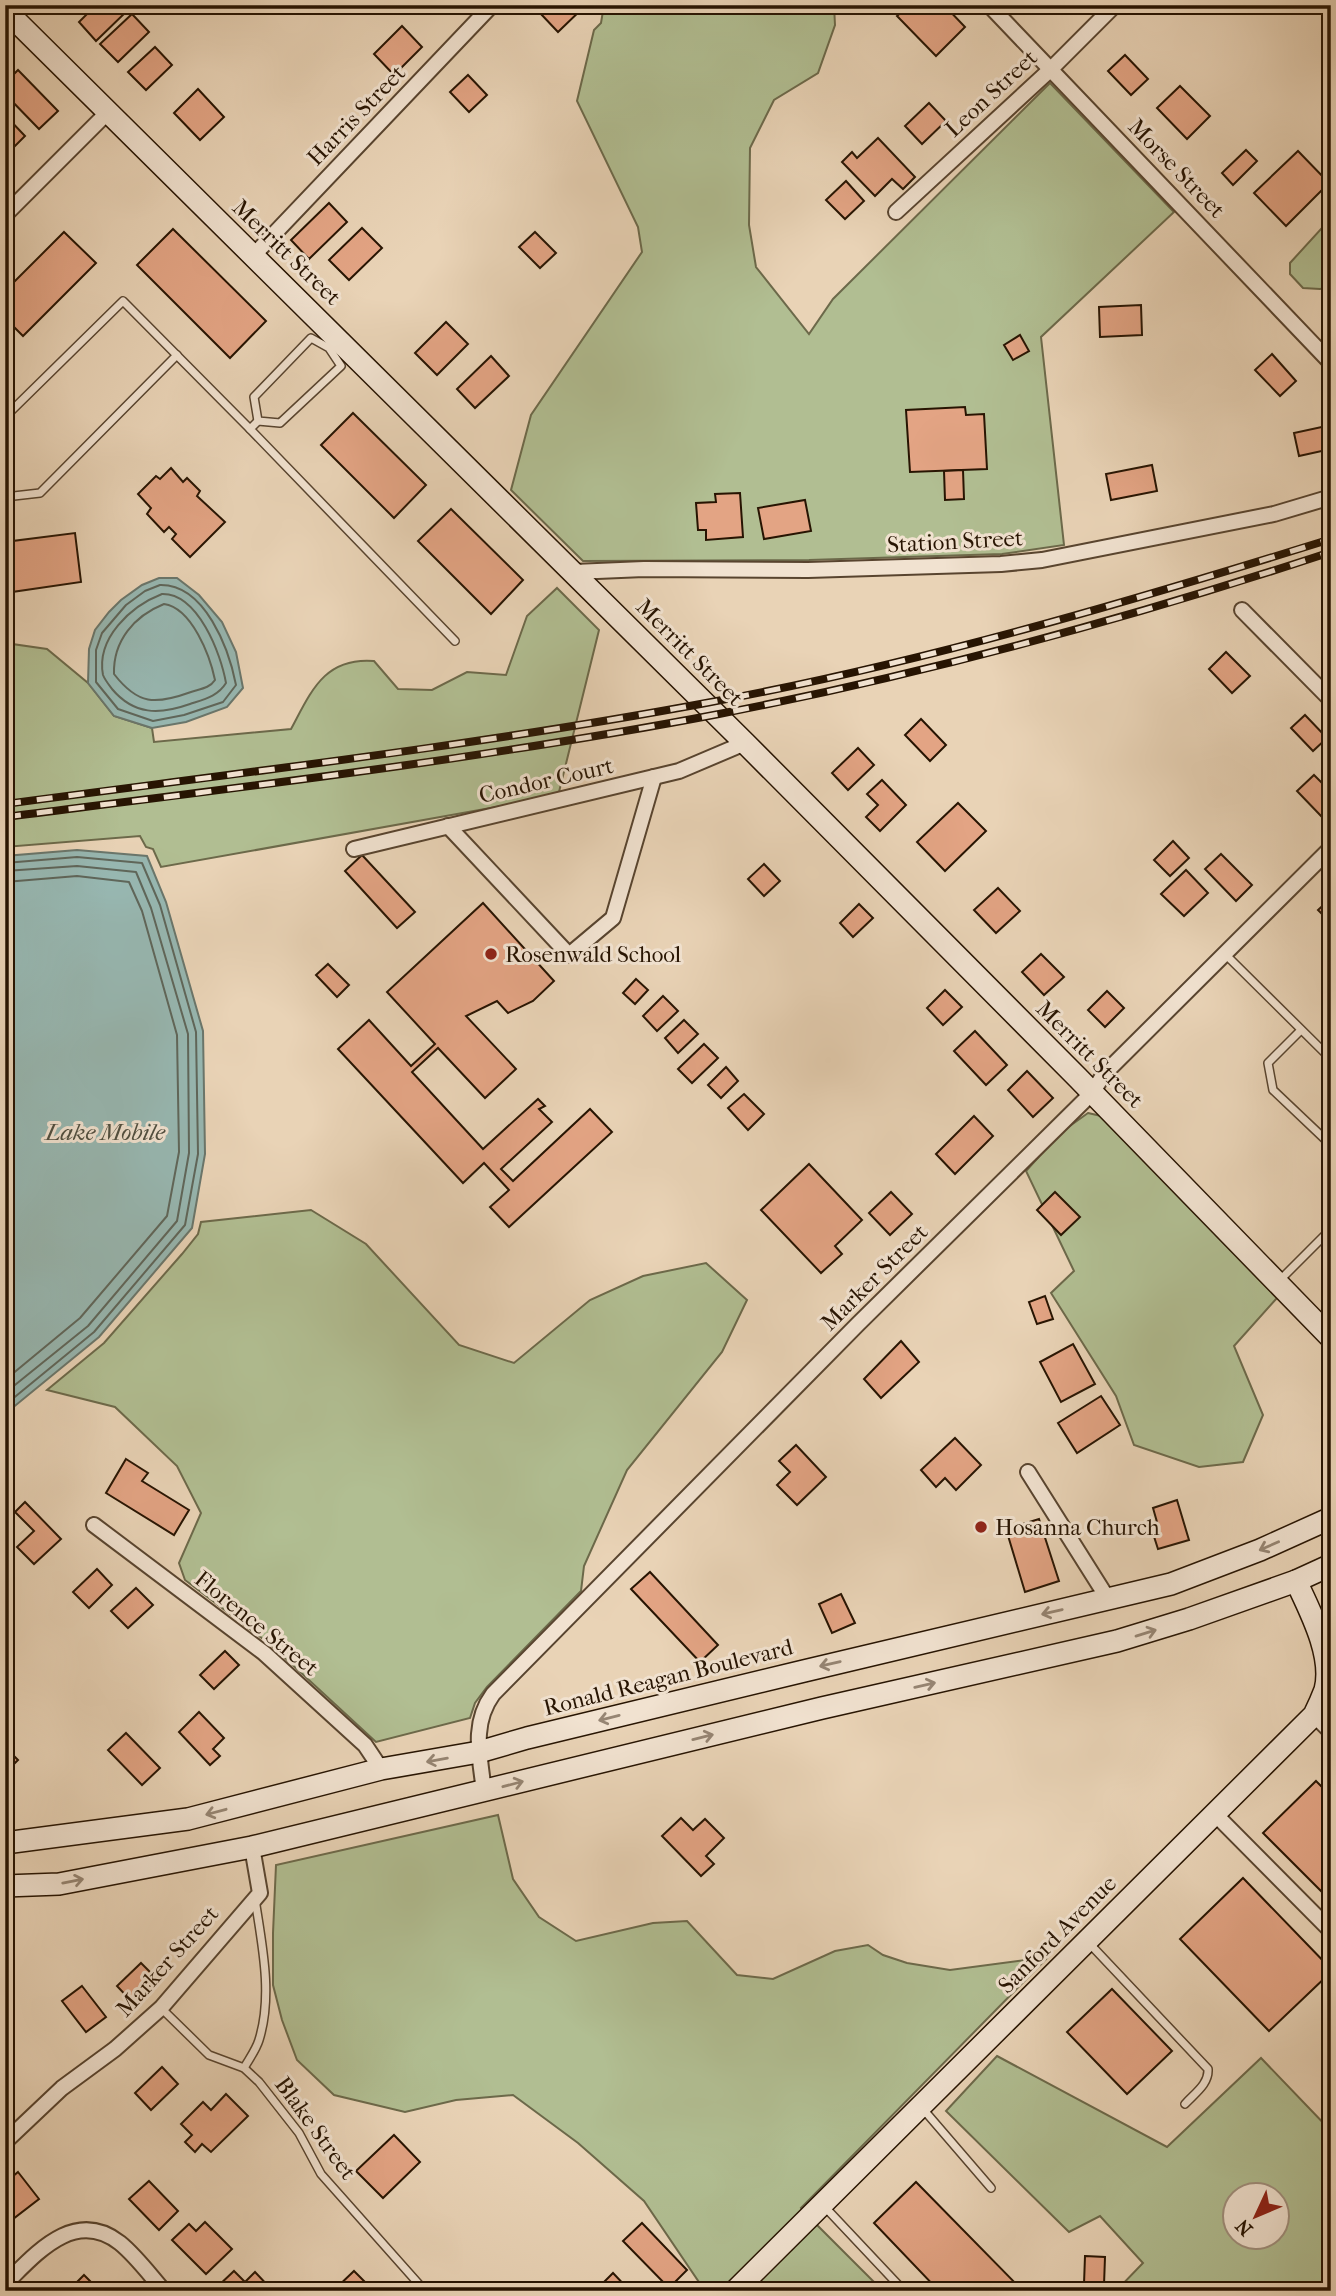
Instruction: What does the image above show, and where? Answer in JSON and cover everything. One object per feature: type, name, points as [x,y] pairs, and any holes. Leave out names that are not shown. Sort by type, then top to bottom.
[{"type":"street","name":"Morse Street","points":[[989,5],[1331,363]]},
{"type":"street","name":"Leon Street","points":[[896,212],[1051,69],[1115,5]]},
{"type":"street","name":"Harris Street","points":[[253,256],[491,6]]},
{"type":"street","name":"Merritt Street","points":[[5,10],[253,256],[334,343],[574,572],[745,743],[1331,1338]]},
{"type":"street","points":[[5,215],[108,113]]},
{"type":"street","name":"Station Street","points":[[574,572],[644,569],[808,570],[1001,564],[1042,559],[1261,516],[1331,498]]},
{"type":"street","points":[[1242,610],[1331,700]]},
{"type":"street","name":"Condor Court","points":[[354,849],[679,771],[745,743]]},
{"type":"street","points":[[448,826],[569,955],[613,918],[654,777]]},
{"type":"street","name":"Marker Street","points":[[484,1791],[478,1730],[484,1706],[493,1694],[858,1324],[1092,1093],[1104,1074],[1331,848]]},
{"type":"street","points":[[1028,1472],[1108,1599]]},
{"type":"street","name":"Ronald Reagan Boulevard","points":[[5,1843],[188,1819],[381,1769],[479,1752],[527,1738],[1171,1584],[1260,1550],[1331,1518]]},
{"type":"street","name":"Florence Street","points":[[94,1525],[264,1653],[365,1745],[381,1769]]},
{"type":"street","points":[[5,1886],[59,1884],[252,1847],[809,1711],[1117,1641],[1296,1581],[1331,1565]]},
{"type":"street","name":"Sanford Avenue","points":[[735,2291],[1314,1715],[1325,1689],[1328,1664],[1314,1620],[1296,1581]]},
{"type":"street","points":[[1314,1715],[1331,1732]]},
{"type":"street","points":[[1215,1814],[1331,1931]]},
{"type":"street","points":[[252,1847],[260,1893],[255,1898]]},
{"type":"street","name":"Marker Street","points":[[5,2142],[62,2088],[115,2049],[160,2008],[255,1898]]},
{"type":"street","points":[[5,2284],[46,2244],[66,2234],[81,2231],[100,2232],[120,2243],[164,2291]]},
{"type":"lane","points":[[5,417],[123,301],[455,641]]},
{"type":"lane","points":[[311,338],[334,343],[341,366],[280,423],[258,421],[254,397],[311,338]]},
{"type":"lane","points":[[5,497],[40,493],[177,355]]},
{"type":"lane","points":[[250,429],[258,421]]},
{"type":"lane","points":[[1225,954],[1331,1059]]},
{"type":"lane","points":[[1301,1030],[1268,1063],[1273,1090],[1331,1145]]},
{"type":"lane","points":[[1277,1283],[1331,1229]]},
{"type":"lane","points":[[244,2068],[258,2043],[266,2011],[262,1947],[255,1898]]},
{"type":"lane","points":[[1087,1941],[1208,2068],[1205,2084],[1185,2104]]},
{"type":"lane","name":"Blake Street","points":[[160,2008],[209,2055],[244,2068],[260,2082],[299,2133],[321,2174],[425,2291]]},
{"type":"lane","points":[[921,2106],[991,2188]]},
{"type":"lane","points":[[823,2204],[904,2291]]},
{"type":"green space","points":[[604,5],[834,5],[835,25],[818,73],[774,100],[750,148],[749,225],[756,267],[809,334],[833,299],[1050,83],[1174,212],[1041,337],[1064,545],[1002,554],[809,560],[583,561],[511,490],[531,415],[642,252],[638,227],[577,101],[594,30],[601,23]]},
{"type":"green space","points":[[1331,218],[1331,287],[1303,288],[1290,274],[1290,263]]},
{"type":"green space","points":[[557,588],[599,630],[558,796],[161,867],[153,849],[146,847],[140,836],[5,847],[5,643],[47,649],[88,683],[114,716],[152,728],[154,742],[291,729],[305,702],[321,680],[331,671],[357,661],[374,661],[398,689],[432,690],[467,672],[506,675],[527,616]]},
{"type":"green space","points":[[1088,1113],[1101,1116],[1277,1298],[1234,1346],[1263,1415],[1243,1462],[1199,1467],[1134,1445],[1116,1396],[1051,1293],[1074,1271],[1026,1171],[1060,1133]]},
{"type":"green space","points":[[311,1210],[366,1244],[459,1345],[514,1363],[590,1300],[643,1276],[706,1263],[747,1300],[722,1352],[627,1470],[584,1566],[581,1591],[487,1687],[475,1703],[470,1718],[376,1742],[271,1645],[185,1580],[179,1563],[201,1513],[177,1466],[115,1407],[47,1390],[104,1343],[182,1254],[198,1234],[201,1222]]},
{"type":"green space","points":[[498,1815],[513,1879],[539,1917],[576,1941],[653,1923],[687,1921],[737,1975],[773,1979],[835,1951],[868,1945],[883,1955],[907,1963],[950,1970],[1048,1957],[722,2291],[705,2291],[644,2201],[578,2143],[513,2095],[456,2100],[405,2112],[334,2095],[297,2060],[273,1985],[276,1865]]},
{"type":"green space","points":[[997,2056],[1167,2147],[1261,2058],[1331,2131],[1331,2291],[1116,2291],[1143,2263],[1100,2216],[1069,2232],[946,2111]]},
{"type":"green space","points":[[816,2224],[883,2291],[749,2291]]},
{"type":"water","points":[[159,578],[177,578],[199,595],[222,622],[236,652],[243,688],[227,707],[186,722],[152,728],[114,716],[88,683],[89,649],[95,630],[109,612],[142,585]]},
{"type":"water","name":"Lake Mobile","points":[[77,850],[147,856],[166,902],[203,1031],[205,1154],[192,1228],[99,1337],[5,1414],[5,856]]},
{"type":"building","points":[[96,5],[123,5],[128,10],[96,41],[79,22]]},
{"type":"building","points":[[549,5],[586,5],[558,32],[540,13]]},
{"type":"building","points":[[909,5],[944,5],[965,27],[936,56],[897,16]]},
{"type":"building","points":[[132,14],[149,32],[118,62],[100,44]]},
{"type":"building","points":[[402,26],[422,47],[394,75],[374,54]]},
{"type":"building","points":[[155,47],[172,65],[146,90],[128,72]]},
{"type":"building","points":[[1125,55],[1148,79],[1131,95],[1108,71]]},
{"type":"building","points":[[18,70],[58,111],[39,129],[5,94],[5,83]]},
{"type":"building","points":[[468,75],[487,95],[469,112],[450,92]]},
{"type":"building","points":[[1180,86],[1210,116],[1187,139],[1157,108]]},
{"type":"building","points":[[198,89],[224,117],[200,140],[174,113]]},
{"type":"building","points":[[929,103],[946,121],[922,144],[905,126]]},
{"type":"building","points":[[5,115],[25,136],[8,153],[5,149]]},
{"type":"building","points":[[878,138],[915,177],[903,189],[892,179],[875,196],[842,162],[852,152],[857,158]]},
{"type":"building","points":[[1246,150],[1257,161],[1233,185],[1222,173]]},
{"type":"building","points":[[1298,151],[1329,183],[1286,226],[1254,193]]},
{"type":"building","points":[[846,181],[864,201],[845,219],[826,200]]},
{"type":"building","points":[[329,203],[347,222],[309,259],[291,240]]},
{"type":"building","points":[[362,228],[382,248],[349,280],[329,260]]},
{"type":"building","points":[[173,229],[266,321],[230,358],[137,265]]},
{"type":"building","points":[[64,232],[96,263],[23,336],[5,318],[5,291]]},
{"type":"building","points":[[535,232],[556,253],[540,268],[519,247]]},
{"type":"building","points":[[1141,305],[1142,335],[1100,337],[1099,307]]},
{"type":"building","points":[[446,322],[468,344],[437,375],[415,353]]},
{"type":"building","points":[[1020,335],[1029,351],[1013,360],[1004,345]]},
{"type":"building","points":[[1272,354],[1296,381],[1280,396],[1255,370]]},
{"type":"building","points":[[491,356],[509,376],[475,408],[457,389]]},
{"type":"building","points":[[965,407],[966,415],[984,414],[987,469],[910,472],[906,410]]},
{"type":"building","points":[[353,413],[426,485],[394,518],[321,445]]},
{"type":"building","points":[[1331,425],[1331,449],[1299,456],[1294,433]]},
{"type":"building","points":[[1152,465],[1157,491],[1111,500],[1106,474]]},
{"type":"building","points":[[171,468],[183,482],[187,478],[200,491],[197,496],[225,522],[190,557],[172,539],[176,534],[169,527],[164,532],[147,514],[151,508],[138,494],[156,476],[160,479]]},
{"type":"building","points":[[963,470],[964,499],[945,500],[944,471]]},
{"type":"building","points":[[740,493],[743,537],[706,540],[706,530],[698,530],[696,503],[716,502],[715,494]]},
{"type":"building","points":[[805,500],[811,531],[764,539],[758,508]]},
{"type":"building","points":[[451,509],[523,580],[491,614],[418,541]]},
{"type":"building","points":[[75,533],[81,582],[5,593],[5,542]]},
{"type":"building","points":[[1226,652],[1250,676],[1232,693],[1209,669]]},
{"type":"building","points":[[1305,715],[1327,738],[1313,751],[1291,728]]},
{"type":"building","points":[[921,719],[946,745],[930,761],[905,735]]},
{"type":"building","points":[[858,748],[874,765],[848,790],[832,773]]},
{"type":"building","points":[[1314,775],[1331,792],[1331,811],[1323,818],[1297,791]]},
{"type":"building","points":[[882,780],[906,805],[880,831],[866,817],[878,805],[867,794]]},
{"type":"building","points":[[958,803],[986,831],[945,871],[917,842]]},
{"type":"building","points":[[1173,841],[1189,858],[1170,876],[1154,860]]},
{"type":"building","points":[[1221,854],[1252,885],[1236,901],[1205,869]]},
{"type":"building","points":[[362,855],[415,912],[397,928],[345,871]]},
{"type":"building","points":[[764,864],[780,881],[764,896],[748,879]]},
{"type":"building","points":[[1186,870],[1208,893],[1184,916],[1161,894]]},
{"type":"building","points":[[998,888],[1020,911],[996,933],[974,910]]},
{"type":"building","points":[[1331,898],[1331,923],[1318,910]]},
{"type":"building","points":[[483,903],[554,981],[533,1001],[508,1013],[497,1001],[466,1016],[516,1069],[485,1098],[438,1048],[412,1072],[483,1149],[538,1099],[545,1106],[539,1109],[552,1122],[501,1169],[513,1181],[590,1109],[612,1132],[509,1227],[490,1207],[509,1190],[484,1163],[463,1183],[338,1049],[369,1020],[411,1066],[435,1044],[387,992]]},
{"type":"building","points":[[859,904],[873,918],[853,937],[840,923]]},
{"type":"building","points":[[1041,954],[1064,977],[1044,995],[1022,972]]},
{"type":"building","points":[[328,964],[349,985],[337,997],[316,975]]},
{"type":"building","points":[[636,979],[648,990],[635,1004],[623,993]]},
{"type":"building","points":[[945,990],[962,1007],[943,1025],[927,1008]]},
{"type":"building","points":[[1107,991],[1124,1008],[1105,1027],[1088,1010]]},
{"type":"building","points":[[663,996],[678,1011],[657,1031],[643,1016]]},
{"type":"building","points":[[684,1020],[698,1034],[678,1053],[665,1038]]},
{"type":"building","points":[[975,1031],[1007,1065],[986,1085],[954,1051]]},
{"type":"building","points":[[704,1044],[718,1058],[692,1083],[678,1069]]},
{"type":"building","points":[[726,1067],[738,1081],[721,1098],[708,1085]]},
{"type":"building","points":[[1027,1071],[1053,1098],[1033,1117],[1008,1090]]},
{"type":"building","points":[[744,1094],[764,1114],[748,1130],[728,1108]]},
{"type":"building","points":[[974,1116],[993,1136],[955,1174],[936,1154]]},
{"type":"building","points":[[809,1164],[862,1220],[835,1246],[842,1254],[821,1273],[761,1210]]},
{"type":"building","points":[[891,1192],[912,1214],[890,1235],[869,1213]]},
{"type":"building","points":[[1055,1192],[1080,1217],[1061,1235],[1037,1210]]},
{"type":"building","points":[[1045,1296],[1053,1319],[1037,1324],[1029,1302]]},
{"type":"building","points":[[901,1341],[919,1362],[881,1398],[864,1379]]},
{"type":"building","points":[[1073,1344],[1095,1384],[1061,1402],[1040,1362]]},
{"type":"building","points":[[1101,1396],[1120,1425],[1077,1453],[1058,1423]]},
{"type":"building","points":[[955,1438],[981,1465],[956,1490],[945,1478],[936,1487],[921,1470]]},
{"type":"building","points":[[796,1445],[826,1477],[797,1505],[777,1485],[790,1472],[779,1461]]},
{"type":"building","points":[[126,1459],[148,1473],[142,1481],[189,1510],[174,1535],[106,1493]]},
{"type":"building","points":[[1177,1500],[1189,1540],[1158,1549],[1150,1524],[1157,1522],[1153,1508]]},
{"type":"building","points":[[25,1502],[61,1539],[34,1564],[17,1547],[34,1531],[15,1512]]},
{"type":"building","points":[[1039,1519],[1059,1581],[1025,1592],[1006,1529]]},
{"type":"building","points":[[97,1569],[112,1585],[89,1608],[73,1592]]},
{"type":"building","points":[[650,1572],[718,1645],[700,1662],[631,1589]]},
{"type":"building","points":[[136,1588],[153,1605],[128,1628],[111,1611]]},
{"type":"building","points":[[841,1594],[855,1623],[832,1633],[819,1604]]},
{"type":"building","points":[[225,1651],[239,1665],[214,1689],[200,1675]]},
{"type":"building","points":[[199,1712],[224,1738],[213,1749],[220,1756],[210,1765],[179,1732]]},
{"type":"building","points":[[126,1733],[160,1768],[142,1785],[108,1750]]},
{"type":"building","points":[[5,1747],[18,1760],[5,1773]]},
{"type":"building","points":[[1316,1781],[1331,1796],[1331,1901],[1263,1833]]},
{"type":"building","points":[[681,1818],[693,1830],[705,1819],[724,1838],[706,1856],[714,1864],[701,1876],[662,1836]]},
{"type":"building","points":[[1243,1878],[1331,1969],[1331,1972],[1269,2031],[1180,1939]]},
{"type":"building","points":[[141,1963],[157,1979],[133,2003],[117,1986]]},
{"type":"building","points":[[82,1986],[106,2017],[86,2032],[62,2001]]},
{"type":"building","points":[[1112,1989],[1172,2051],[1127,2094],[1067,2032]]},
{"type":"building","points":[[162,2067],[178,2084],[151,2110],[135,2093]]},
{"type":"building","points":[[226,2094],[248,2116],[211,2152],[202,2144],[195,2152],[185,2142],[192,2135],[181,2124],[203,2102],[211,2110]]},
{"type":"building","points":[[394,2135],[420,2162],[383,2198],[356,2171]]},
{"type":"building","points":[[18,2172],[39,2199],[13,2219],[5,2209],[5,2183]]},
{"type":"building","points":[[149,2181],[178,2211],[159,2230],[129,2199]]},
{"type":"building","points":[[916,2182],[1023,2291],[939,2291],[874,2223]]},
{"type":"building","points":[[205,2222],[232,2249],[206,2274],[172,2240],[189,2224],[196,2231]]},
{"type":"building","points":[[642,2223],[687,2270],[669,2288],[623,2241]]},
{"type":"building","points":[[1085,2256],[1105,2257],[1104,2285],[1084,2284]]},
{"type":"building","points":[[234,2271],[245,2282],[255,2272],[273,2291],[221,2291],[217,2287]]},
{"type":"building","points":[[354,2271],[374,2291],[333,2291]]},
{"type":"building","points":[[613,2273],[630,2291],[595,2291]]},
{"type":"building","points":[[84,2275],[100,2291],[68,2291]]},
{"type":"railway","points":[[5,804],[444,746],[706,703],[943,651],[1176,586],[1331,539]]},
{"type":"railway","points":[[5,817],[452,758],[719,714],[874,681],[1027,643],[1180,600],[1331,552]]},
{"type":"place","name":"Rosenwald School","points":[[491,954]]},
{"type":"place","name":"Hosanna Church","points":[[981,1527]]}]
